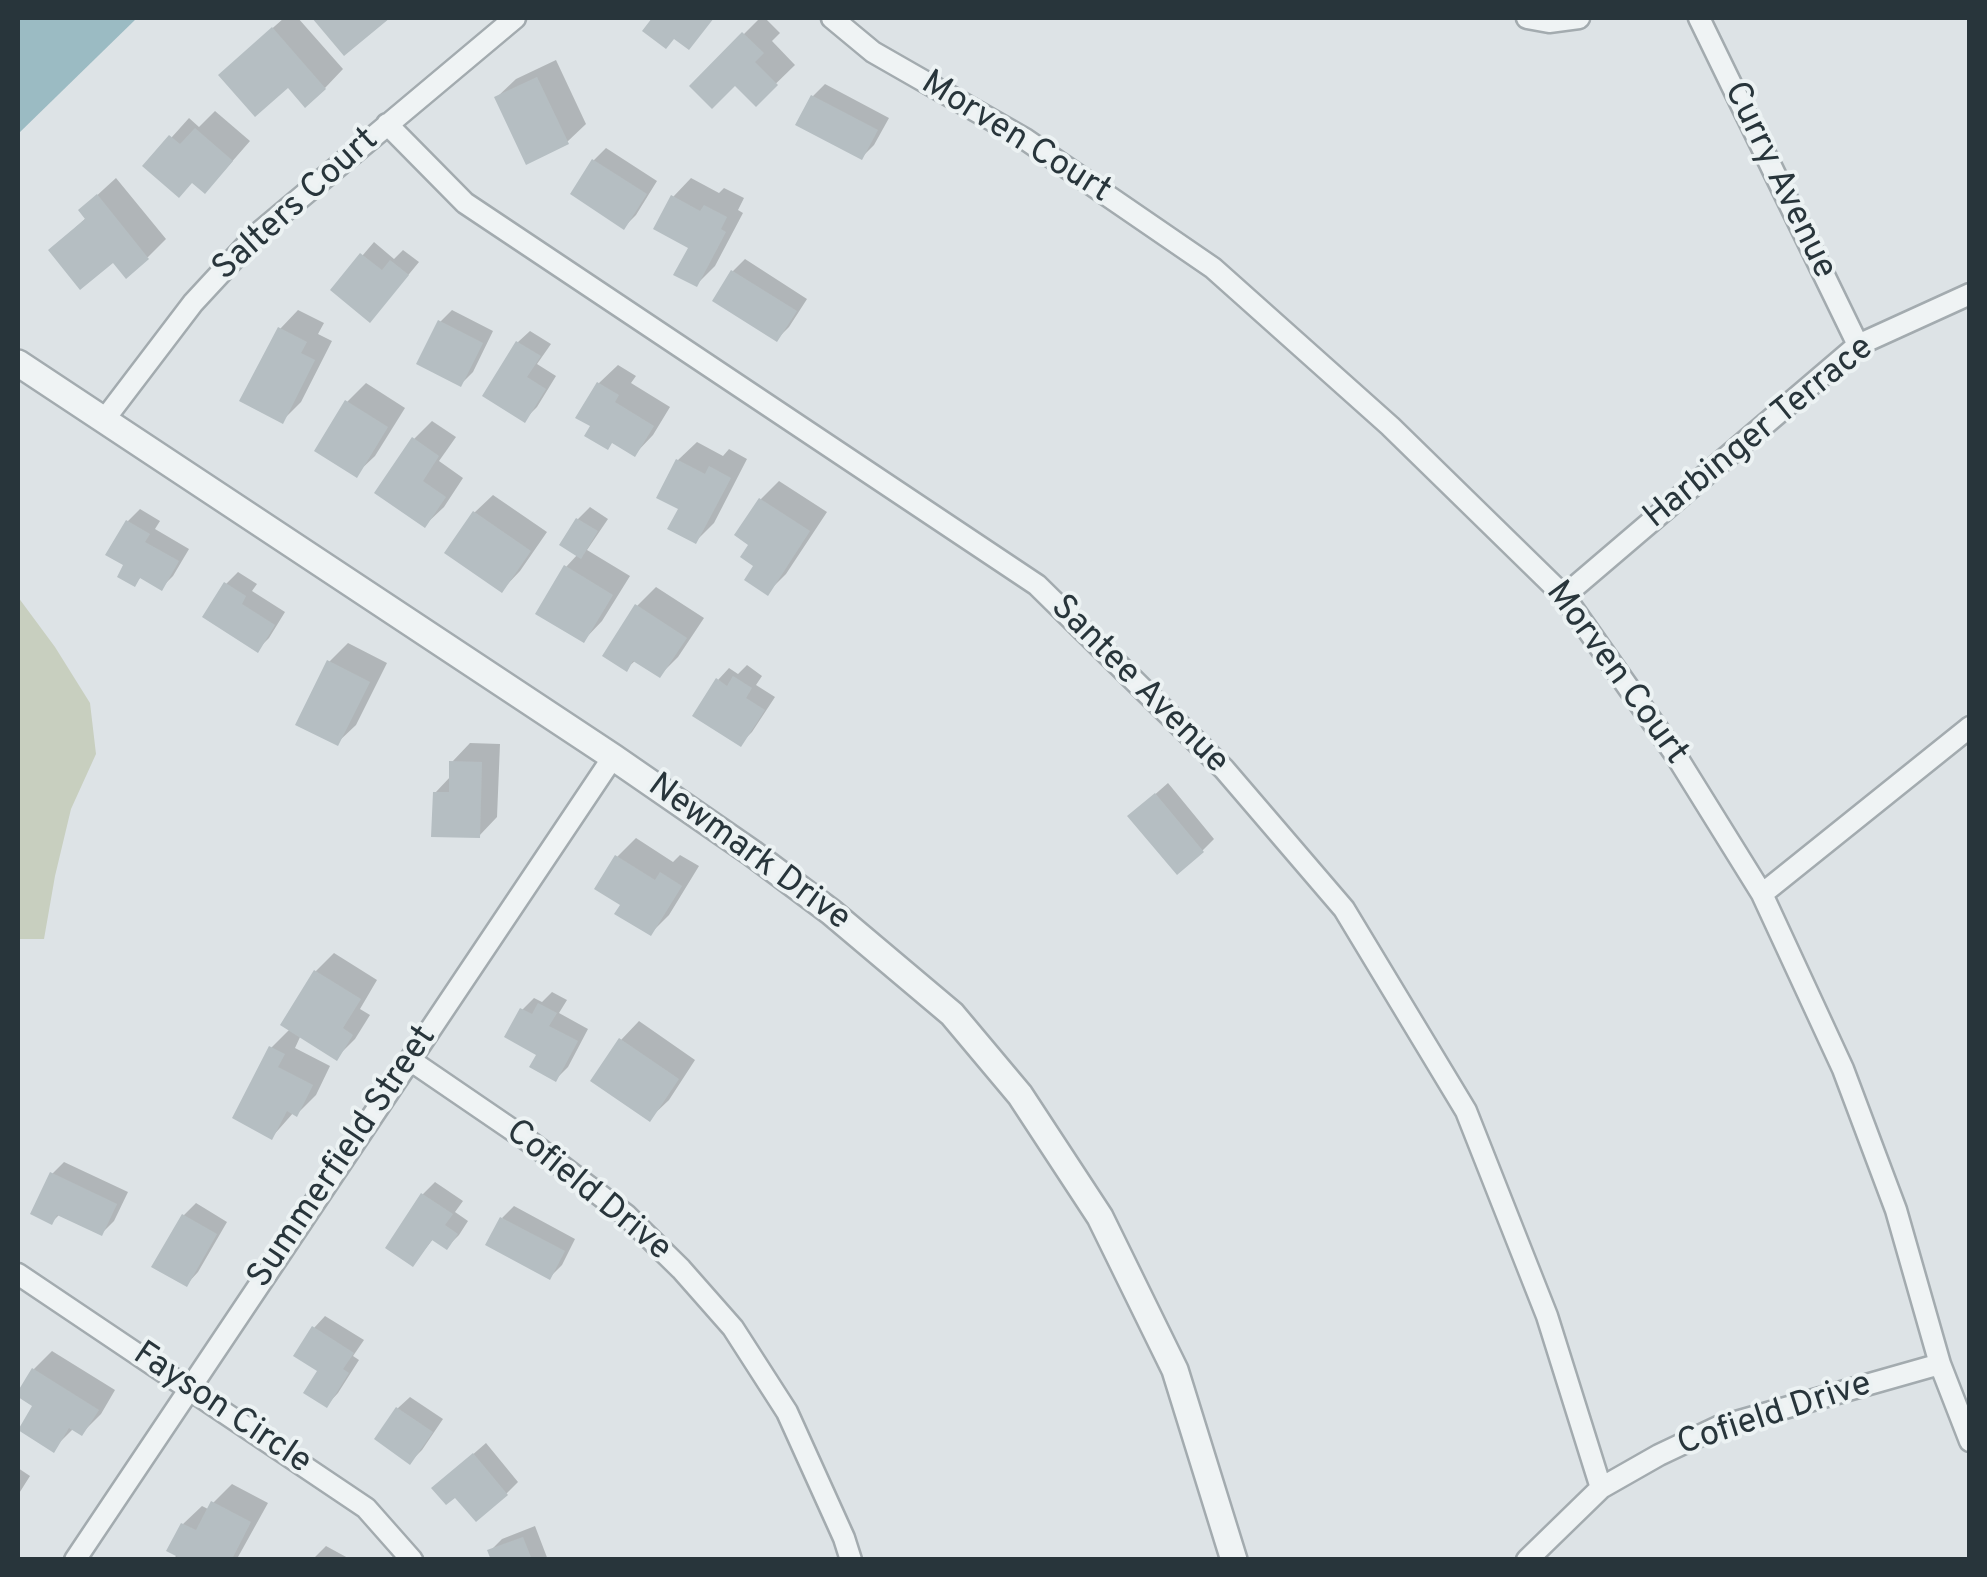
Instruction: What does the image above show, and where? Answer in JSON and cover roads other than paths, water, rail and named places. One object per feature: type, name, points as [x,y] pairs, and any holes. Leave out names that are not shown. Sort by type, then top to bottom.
[{"type":"street","name":"Salters Court","points":[[104,420],[194,303],[255,236],[515,18]]},
{"type":"street","name":"Morven Court","points":[[832,18],[873,52],[1025,139],[1213,268],[1390,426],[1564,596],[1675,754],[1762,894],[1843,1069],[1896,1210],[1940,1364],[1970,1441]]},
{"type":"street","points":[[1527,18],[1549,22],[1579,18]]},
{"type":"street","name":"Curry Avenue","points":[[1699,18],[1858,344]]},
{"type":"street","name":"Santee Avenue","points":[[387,124],[466,203],[1037,585],[1224,769],[1344,909],[1466,1111],[1547,1316],[1602,1488]]},
{"type":"street","name":"Harbinger Terrace","points":[[1564,596],[1858,344],[1970,294]]},
{"type":"street","name":"Newmark Drive","points":[[18,363],[613,757],[830,912],[952,1014],[1020,1096],[1100,1218],[1175,1370],[1234,1560]]},
{"type":"street","points":[[1762,894],[1970,727]]},
{"type":"street","name":"Summerfield Street","points":[[75,1560],[613,757]]},
{"type":"street","name":"Cofield Drive","points":[[410,1060],[530,1142],[626,1215],[734,1328],[788,1412],[851,1560]]},
{"type":"street","name":"Fayson Circle","points":[[18,1274],[366,1508],[412,1560]]},
{"type":"street","name":"Cofield Drive","points":[[1526,1560],[1602,1488],[1718,1427],[1940,1364]]},
{"type":"water","points":[[18,18],[137,18],[18,134]]}]
